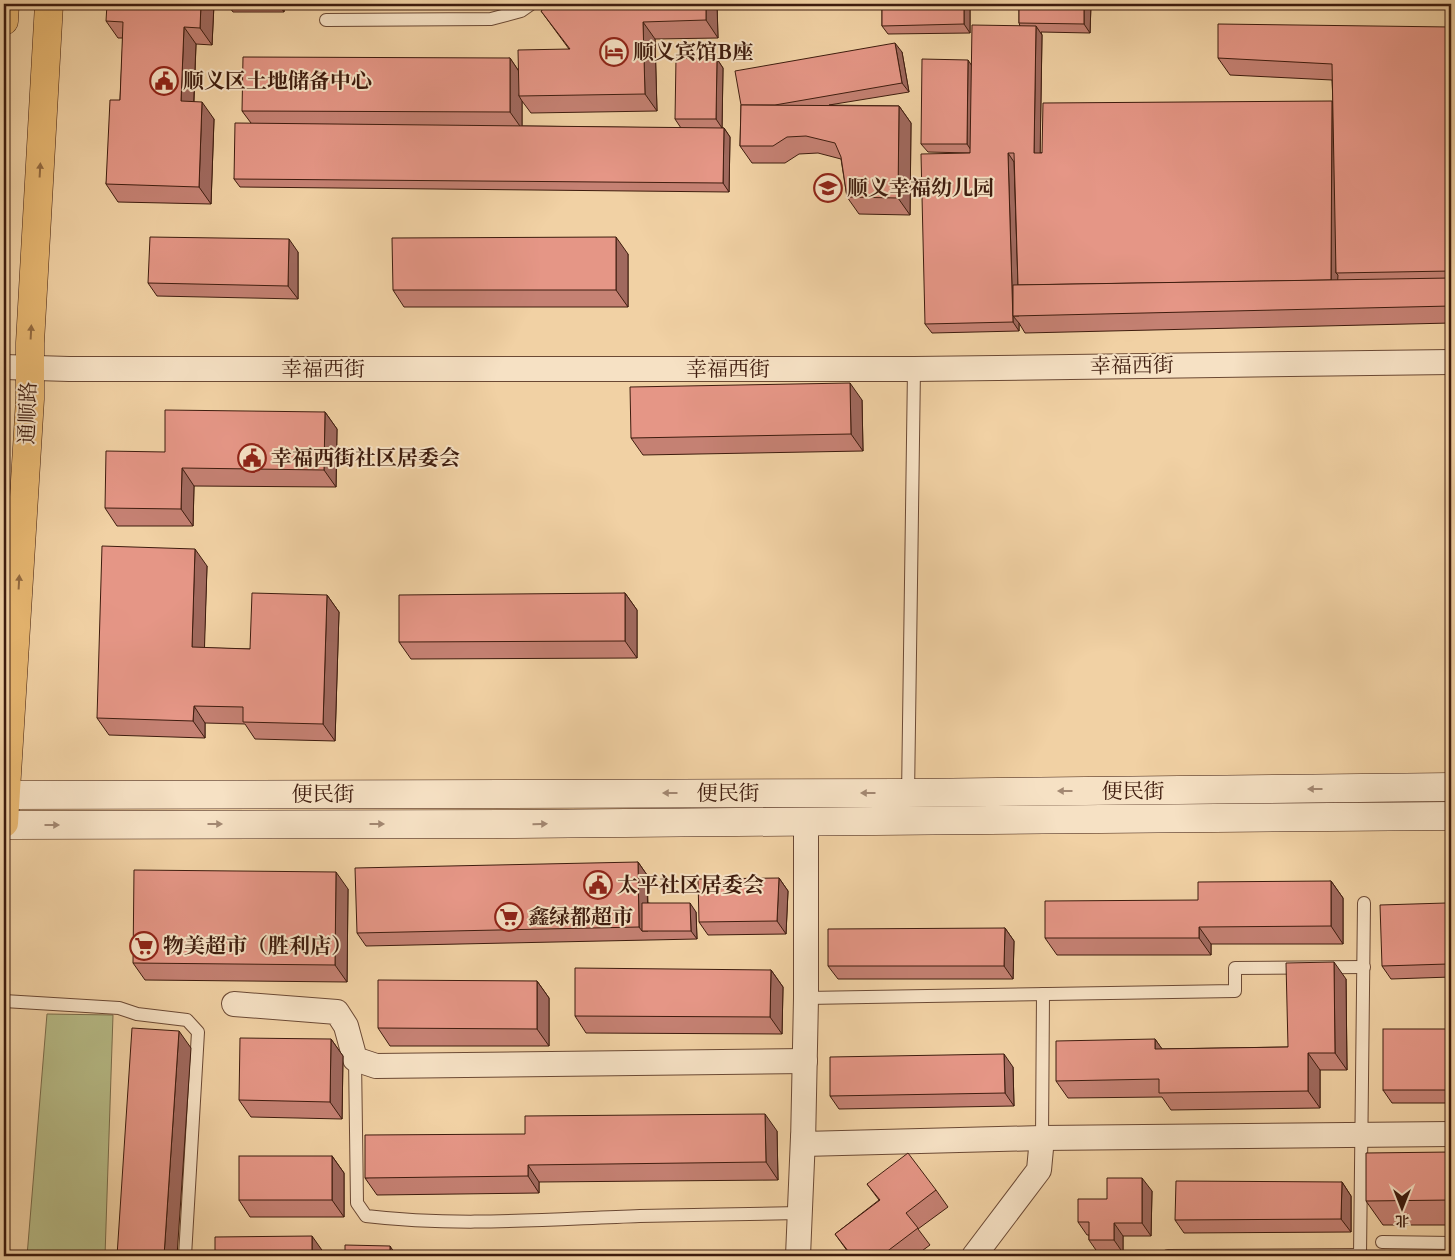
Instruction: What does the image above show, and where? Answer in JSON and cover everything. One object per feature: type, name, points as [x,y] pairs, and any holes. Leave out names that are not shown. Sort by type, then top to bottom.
[{"type":"main road","points":[[4,20],[5,4]]},
{"type":"main road","name":"通顺路","points":[[4,824],[30,399],[16,368],[49,4]]},
{"type":"street","name":"幸福西街","points":[[16,368],[914,370],[1451,362]]},
{"type":"street","points":[[1349,789],[1416,775],[1451,774]]},
{"type":"street","name":"便民街","points":[[5,795],[908,793],[1451,787]]},
{"type":"street","name":"便民街","points":[[4,824],[908,821],[1451,816]]},
{"type":"street","points":[[1332,817],[1427,831],[1451,831]]},
{"type":"street","points":[[798,1256],[805,1061],[806,821]]},
{"type":"street","points":[[234,1004],[337,1012],[346,1026],[355,1059],[376,1066],[805,1061]]},
{"type":"street","points":[[803,1137],[803,1144],[1042,1138],[1451,1134]]},
{"type":"street","points":[[974,1256],[1039,1170],[1042,1138]]},
{"type":"lane","points":[[326,20],[491,19],[521,11],[531,4]]},
{"type":"lane","points":[[908,821],[914,370]]},
{"type":"lane","points":[[1168,1256],[1360,1255],[1364,903]]},
{"type":"lane","points":[[806,998],[1235,992],[1236,968],[1364,968]]},
{"type":"lane","points":[[1042,1138],[1043,994]]},
{"type":"lane","points":[[4,1001],[119,1008],[137,1014],[187,1020],[198,1032],[185,1256]]},
{"type":"lane","points":[[355,1059],[357,1203],[366,1216],[400,1220],[562,1221],[639,1216],[800,1213]]},
{"type":"lane","points":[[1382,1242],[1451,1243]]},
{"type":"green space","points":[[47,1014],[113,1015],[105,1256],[27,1256]]},
{"type":"building","name":"顺义区土地储备中心","points":[[107,4],[201,4],[200,28],[184,27],[181,101],[202,102],[199,187],[106,184],[110,100],[120,100],[123,22],[106,21]]},
{"type":"building","name":"顺义宾馆B座","points":[[550,4],[582,4],[586,9],[586,4],[706,4],[706,20],[643,22],[645,94],[519,96],[518,50],[570,49],[541,11]]},
{"type":"building","points":[[882,4],[964,4],[964,24],[882,26]]},
{"type":"building","points":[[1019,4],[1084,4],[1084,24],[1019,23]]},
{"type":"building","points":[[1218,24],[1451,27],[1451,271],[1336,273],[1332,64],[1218,58]]},
{"type":"building","points":[[972,25],[1036,26],[1034,153],[1042,153],[1043,103],[1332,101],[1331,280],[1018,285],[1014,153],[1008,153],[1013,322],[925,324],[921,154],[970,153]]},
{"type":"building","points":[[895,43],[902,83],[775,105],[741,105],[735,71]]},
{"type":"building","points":[[243,57],[510,58],[510,112],[242,111]]},
{"type":"building","points":[[676,58],[717,59],[716,119],[675,119]]},
{"type":"building","points":[[922,59],[968,60],[967,144],[921,144]]},
{"type":"building","points":[[741,105],[899,106],[898,198],[847,197],[841,157],[835,143],[806,136],[787,137],[773,146],[740,146]]},
{"type":"building","points":[[235,123],[724,128],[723,183],[234,179]]},
{"type":"building","points":[[150,237],[289,239],[288,286],[148,283]]},
{"type":"building","points":[[616,237],[616,290],[393,290],[392,238]]},
{"type":"building","points":[[1451,278],[1451,306],[1013,316],[1013,285]]},
{"type":"building","points":[[850,383],[851,434],[631,438],[630,387]]},
{"type":"building","points":[[165,410],[325,412],[324,470],[182,468],[181,509],[105,508],[106,451],[165,452]]},
{"type":"building","points":[[102,546],[195,549],[192,647],[250,649],[252,593],[327,595],[323,724],[243,722],[243,707],[194,706],[193,721],[97,718]]},
{"type":"building","points":[[625,593],[625,641],[399,642],[399,595]]},
{"type":"building","points":[[638,862],[639,927],[357,933],[355,868]]},
{"type":"building","points":[[134,870],[336,872],[335,965],[133,963]]},
{"type":"building","points":[[779,878],[777,921],[699,922],[698,879]]},
{"type":"building","points":[[1331,881],[1331,926],[1199,927],[1199,938],[1045,938],[1045,901],[1198,900],[1198,882]]},
{"type":"building","points":[[642,903],[690,903],[691,931],[642,931]]},
{"type":"building","points":[[1446,903],[1448,964],[1382,966],[1380,905]]},
{"type":"building","points":[[1005,928],[1004,966],[828,966],[828,929]]},
{"type":"building","points":[[1334,962],[1335,1053],[1308,1053],[1308,1091],[1159,1093],[1159,1079],[1056,1081],[1056,1041],[1155,1039],[1155,1049],[1288,1047],[1286,963]]},
{"type":"building","points":[[575,968],[771,970],[770,1017],[575,1016]]},
{"type":"building","points":[[378,980],[537,981],[537,1029],[378,1028]]},
{"type":"building","points":[[132,1028],[179,1031],[164,1256],[117,1256]]},
{"type":"building","points":[[1383,1029],[1449,1029],[1449,1090],[1383,1090]]},
{"type":"building","points":[[240,1038],[331,1039],[330,1102],[239,1100]]},
{"type":"building","points":[[1004,1054],[1005,1093],[830,1096],[830,1057]]},
{"type":"building","points":[[765,1114],[766,1162],[528,1165],[528,1176],[365,1178],[365,1135],[525,1134],[525,1116]]},
{"type":"building","points":[[1451,1152],[1451,1200],[1366,1201],[1366,1153]]},
{"type":"building","points":[[908,1153],[936,1190],[906,1213],[918,1228],[881,1256],[842,1256],[848,1251],[835,1234],[880,1200],[867,1184]]},
{"type":"building","points":[[239,1156],[332,1156],[332,1200],[239,1200]]},
{"type":"building","points":[[1107,1178],[1142,1178],[1142,1223],[1114,1223],[1114,1240],[1089,1240],[1089,1222],[1078,1222],[1078,1199],[1107,1199]]},
{"type":"building","points":[[1176,1181],[1342,1182],[1341,1219],[1175,1220]]},
{"type":"building","points":[[312,1236],[312,1256],[215,1256],[215,1237]]},
{"type":"building","points":[[345,1245],[390,1246],[390,1256],[345,1256]]},
{"type":"building","points":[[1025,1253],[1065,1253],[1065,1256],[1025,1256]]},
{"type":"place","name":"顺义宾馆B座","points":[[614,52]]},
{"type":"place","name":"顺义区土地储备中心","points":[[164,81]]},
{"type":"place","name":"顺义幸福幼儿园","points":[[828,188]]},
{"type":"place","name":"幸福西街社区居委会","points":[[252,458]]},
{"type":"place","name":"太平社区居委会","points":[[598,885]]},
{"type":"place","name":"鑫绿都超市","points":[[509,917]]},
{"type":"place","name":"物美超市（胜利店）","points":[[144,946]]}]
